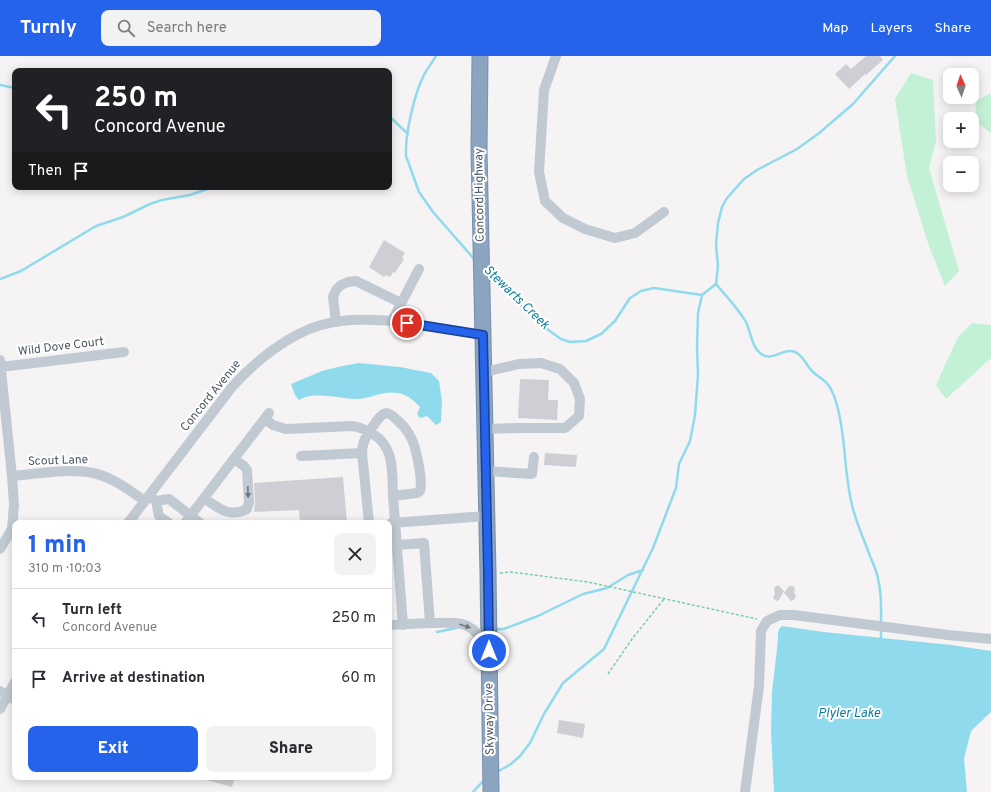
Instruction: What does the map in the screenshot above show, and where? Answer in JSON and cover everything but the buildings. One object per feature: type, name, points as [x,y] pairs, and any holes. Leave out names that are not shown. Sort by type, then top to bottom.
[{"type":"highway","name":"Concord Highway","points":[[480,56],[479,150],[483,335]]},
{"type":"highway","name":"Skyway Drive","points":[[483,335],[491,792]]},
{"type":"street","points":[[556,56],[544,90],[538,172],[545,201],[563,218],[585,229],[615,238],[635,233],[664,212]]},
{"type":"street","points":[[392,321],[419,270]]},
{"type":"street","points":[[336,322],[333,297],[336,290],[341,285],[348,282],[356,281],[401,303]]},
{"type":"street","name":"Concord Avenue","points":[[131,520],[150,499],[232,387],[245,372],[258,361],[296,335],[321,325],[349,320],[392,321],[483,335]]},
{"type":"street","name":"Wild Dove Court","points":[[1,363],[124,352]]},
{"type":"street","points":[[1,363],[2,391],[12,476],[14,505],[13,520]]},
{"type":"street","points":[[484,372],[518,364],[541,363],[560,369],[574,383],[580,399],[579,416],[565,428],[485,429]]},
{"type":"street","points":[[369,520],[362,444],[368,432],[377,420],[387,413],[393,416],[410,435],[419,464],[420,492],[417,494],[393,496]]},
{"type":"street","points":[[150,499],[169,500],[187,519],[267,416],[273,425],[286,429],[352,426],[360,427],[378,437],[389,452],[392,460],[392,523],[397,545],[403,624]]},
{"type":"street","points":[[301,456],[362,453]]},
{"type":"street","points":[[486,471],[532,474],[534,457]]},
{"type":"street","points":[[204,498],[219,509],[226,511],[236,512],[247,509],[249,502],[247,470],[234,458]]},
{"type":"street","name":"Scout Lane","points":[[12,476],[75,471],[94,473],[117,482],[150,499]]},
{"type":"street","points":[[150,499],[159,516],[165,520]]},
{"type":"street","points":[[392,523],[486,516]]},
{"type":"street","points":[[0,549],[12,529]]},
{"type":"street","points":[[397,545],[424,543],[430,623]]},
{"type":"street","points":[[745,792],[759,686],[761,631],[767,620],[780,615],[794,615],[948,635],[991,639]]},
{"type":"street","points":[[392,625],[430,623],[463,624],[470,627],[481,638],[489,651]]},
{"type":"street","points":[[0,708],[8,695]]},
{"type":"path","points":[[488,573],[511,572],[588,582],[767,620]]},
{"type":"path","points":[[608,674],[632,639],[664,599]]},
{"type":"green space","points":[[911,73],[933,80],[936,141],[929,168],[959,271],[945,286],[929,246],[907,176],[895,99]]},
{"type":"green space","points":[[991,93],[991,133],[979,124],[979,112],[975,112],[976,104],[979,104],[979,99]]},
{"type":"green space","points":[[972,323],[991,325],[991,358],[946,399],[936,385],[958,337]]},
{"type":"water","points":[[359,363],[400,367],[431,373],[439,381],[442,401],[441,422],[436,425],[427,416],[420,418],[417,414],[420,407],[415,402],[404,395],[392,392],[359,399],[318,395],[305,397],[299,400],[295,395],[291,384],[322,371]]},
{"type":"water","name":"Plyler Lake","points":[[782,626],[824,632],[951,645],[991,651],[991,712],[971,731],[964,759],[967,792],[774,792],[771,732],[772,692],[778,632]]},
{"type":"waterway","name":"Stewarts Creek","points":[[436,56],[424,74],[416,94],[407,137],[406,156],[419,192],[433,212],[475,260]]},
{"type":"waterway","name":"Stewarts Creek","points":[[487,272],[540,324],[561,339],[570,342],[586,341],[601,334],[615,321],[630,298],[641,291],[654,288],[702,295],[716,284],[718,266],[716,245],[718,223],[722,207],[727,198],[744,179],[757,170],[797,149],[818,134],[853,104],[895,56]]},
{"type":"waterway","points":[[0,85],[12,87]]},
{"type":"waterway","points":[[392,119],[408,134]]},
{"type":"waterway","points":[[0,279],[21,271],[96,226],[123,217],[162,200],[190,195],[204,190]]},
{"type":"waterway","points":[[716,284],[743,317],[748,326],[754,346],[759,352],[770,357],[786,351],[798,353],[811,370],[828,384],[832,391],[841,421],[849,493],[858,525],[876,570],[879,584],[881,624]]},
{"type":"waterway","points":[[497,772],[511,764],[520,756],[530,743],[544,714],[563,683],[604,649],[653,548],[676,488],[679,464],[690,441],[695,415],[698,375],[698,313],[702,295]]},
{"type":"waterway","points":[[494,629],[504,629],[538,616],[583,594],[607,588],[628,575],[643,570]]},
{"type":"waterway","points":[[437,632],[456,628]]},
{"type":"waterway","points":[[879,639],[881,638],[881,629]]},
{"type":"waterway","points":[[473,792],[484,780]]},
{"type":"route","points":[[407,323],[483,335],[489,651]]}]
